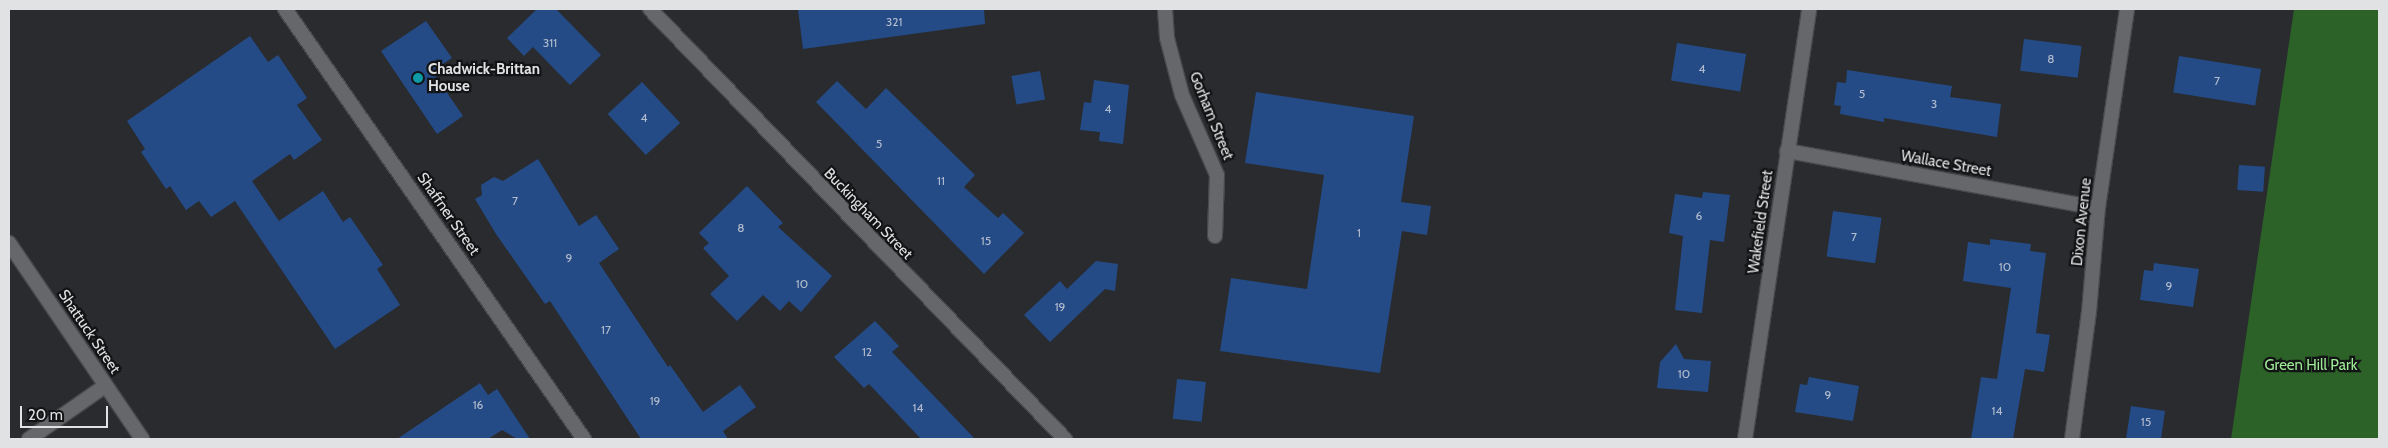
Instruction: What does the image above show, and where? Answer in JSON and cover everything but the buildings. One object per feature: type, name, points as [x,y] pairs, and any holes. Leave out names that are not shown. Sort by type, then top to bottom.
[{"type":"street","name":"Shaffner Street","points":[[285,9],[584,439]]},
{"type":"street","name":"Buckingham Street","points":[[650,9],[1065,439]]},
{"type":"street","name":"Gorham Street","points":[[1165,9],[1167,38],[1182,95],[1217,174],[1215,236]]},
{"type":"street","name":"Wakefield Street","points":[[1745,439],[1809,9]]},
{"type":"street","name":"Dixon Avenue","points":[[2072,439],[2089,312],[2098,208],[2127,9]]},
{"type":"street","name":"Wallace Street","points":[[1787,151],[2098,208]]},
{"type":"street","name":"Shattuck Street","points":[[9,242],[142,439]]},
{"type":"street","points":[[29,439],[105,386]]},
{"type":"green space","name":"Green Hill Park","points":[[2294,9],[2379,9],[2379,439],[2231,439]]},
{"type":"place","name":"Chadwick-Brittan House","points":[[418,78]]}]
